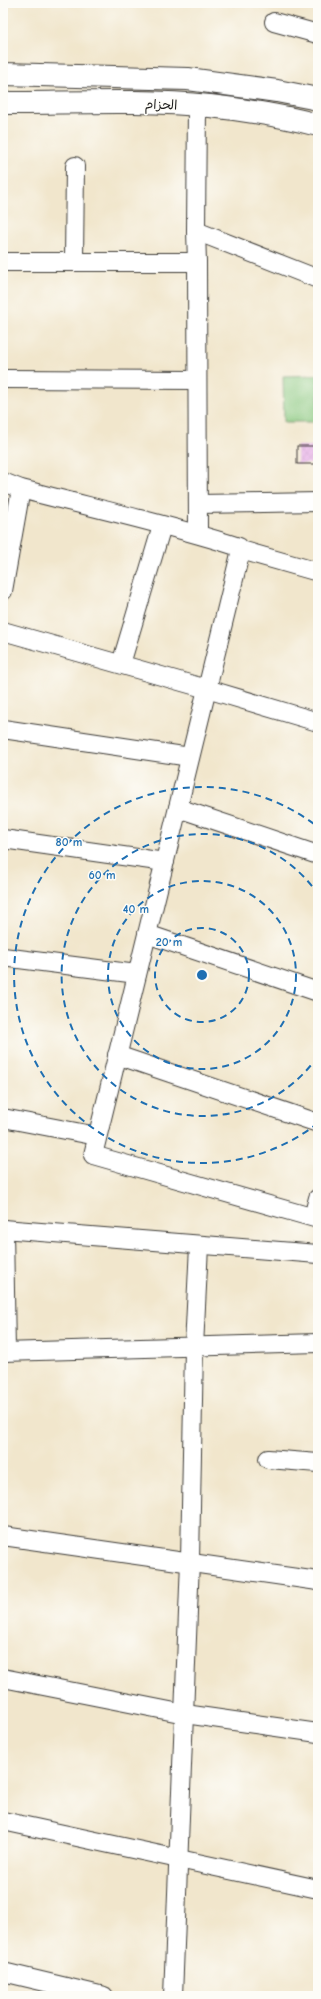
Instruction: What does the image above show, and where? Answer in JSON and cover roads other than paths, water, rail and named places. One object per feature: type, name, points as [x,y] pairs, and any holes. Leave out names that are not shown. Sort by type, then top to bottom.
[{"type":"main road","name":"الحزام","points":[[3,74],[188,79],[278,91],[318,99]]},
{"type":"main road","name":"الحزام","points":[[3,103],[143,103],[197,105],[290,118],[318,125]]},
{"type":"street","points":[[274,22],[318,34]]},
{"type":"street","points":[[197,105],[196,231],[198,262],[198,534]]},
{"type":"street","points":[[74,262],[75,166]]},
{"type":"street","points":[[196,231],[318,279]]},
{"type":"street","points":[[3,262],[198,262]]},
{"type":"street","points":[[3,379],[197,380]]},
{"type":"street","points":[[3,482],[20,489],[198,534],[239,547],[241,550],[318,572]]},
{"type":"street","points":[[3,591],[20,489]]},
{"type":"street","points":[[198,504],[318,502]]},
{"type":"street","points":[[121,664],[162,526]]},
{"type":"street","points":[[241,550],[93,1155],[315,1218],[318,1198]]},
{"type":"street","points":[[3,631],[207,688],[318,722]]},
{"type":"street","points":[[3,729],[190,757]]},
{"type":"street","points":[[178,808],[318,855]]},
{"type":"street","points":[[3,839],[165,862]]},
{"type":"street","points":[[147,934],[318,992]]},
{"type":"street","points":[[3,957],[137,974]]},
{"type":"street","points":[[117,1055],[318,1123]]},
{"type":"street","points":[[3,1118],[97,1136]]},
{"type":"street","points":[[318,1254],[199,1246],[3,1229],[4,1352],[318,1342]]},
{"type":"street","points":[[173,1996],[185,1714],[190,1561],[194,1347],[199,1246]]},
{"type":"street","points":[[268,1459],[318,1463]]},
{"type":"street","points":[[3,1536],[190,1561],[318,1581]]},
{"type":"street","points":[[3,1678],[185,1714],[318,1733]]},
{"type":"street","points":[[3,1821],[318,1889]]},
{"type":"street","points":[[3,1972],[104,1996]]}]
